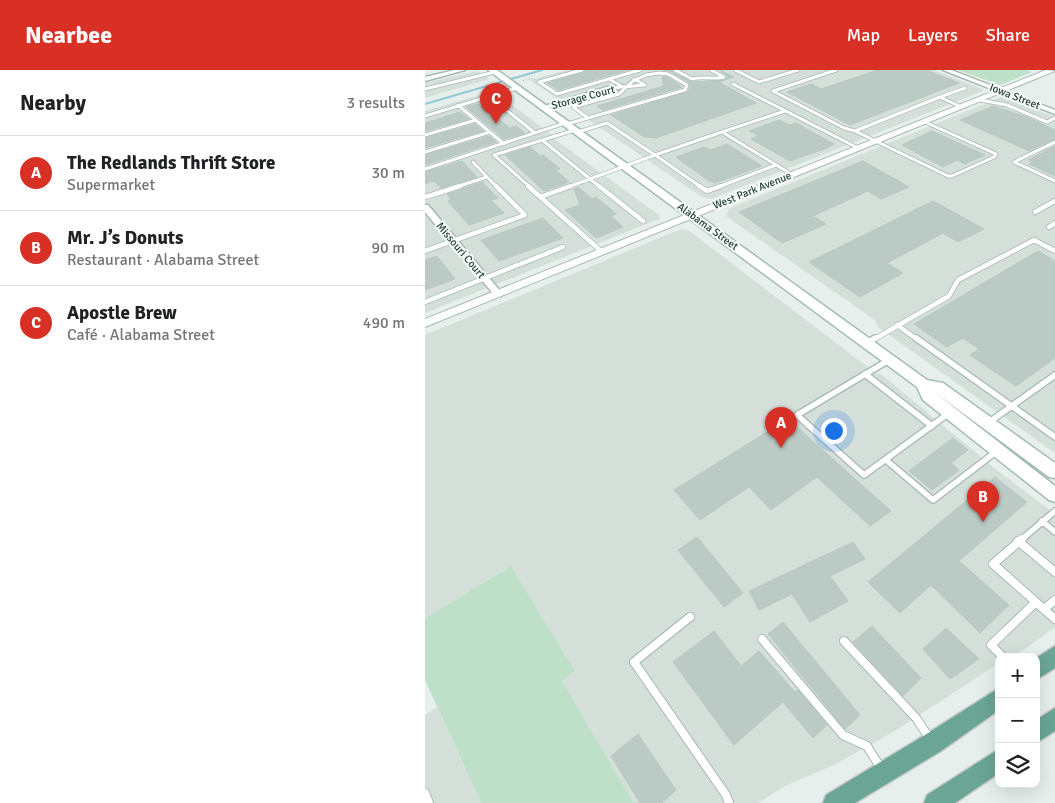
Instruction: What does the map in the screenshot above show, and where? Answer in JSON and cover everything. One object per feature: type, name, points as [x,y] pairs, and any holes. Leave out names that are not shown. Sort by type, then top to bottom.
[{"type":"main road","name":"Alabama Street","points":[[494,71],[693,214],[889,360],[923,384],[938,387],[1055,472]]},
{"type":"main road","name":"Alabama Street","points":[[923,384],[928,396],[1055,495]]},
{"type":"main road","points":[[1040,667],[1055,656]]},
{"type":"main road","points":[[834,803],[933,743],[995,701]]},
{"type":"main road","points":[[1040,730],[1055,718]]},
{"type":"main road","points":[[935,803],[995,763]]},
{"type":"street","points":[[425,79],[462,70]]},
{"type":"street","name":"Iowa Street","points":[[946,70],[1055,112]]},
{"type":"street","name":"West Park Avenue","points":[[425,323],[1052,70]]},
{"type":"street","name":"Storage Court","points":[[543,107],[610,88],[623,87]]},
{"type":"street","name":"Missouri Court","points":[[425,207],[498,294]]},
{"type":"lane","points":[[582,70],[539,82],[557,94],[641,70]]},
{"type":"lane","points":[[675,70],[692,79],[703,76],[712,80],[724,77],[711,70]]},
{"type":"lane","points":[[735,70],[759,82],[798,70]]},
{"type":"lane","points":[[836,70],[773,91],[844,128],[855,131],[948,176],[953,176],[994,158],[996,154],[925,122]]},
{"type":"lane","points":[[425,90],[494,71]]},
{"type":"lane","points":[[588,118],[573,107],[619,94],[623,87],[634,79],[657,72],[665,73],[687,85],[685,90],[594,118],[588,118],[542,140],[493,155],[601,251]]},
{"type":"lane","points":[[609,79],[623,87],[645,85],[634,79]]},
{"type":"lane","points":[[425,116],[489,96],[511,83]]},
{"type":"lane","points":[[733,84],[858,148]]},
{"type":"lane","points":[[855,131],[965,88]]},
{"type":"lane","points":[[489,96],[535,133]]},
{"type":"lane","points":[[940,98],[961,107]]},
{"type":"lane","points":[[979,100],[1007,105],[1047,122],[1055,118]]},
{"type":"lane","points":[[458,105],[504,144]]},
{"type":"lane","points":[[540,197],[655,155],[785,111]]},
{"type":"lane","points":[[425,135],[476,120]]},
{"type":"lane","points":[[425,169],[535,133],[607,123],[707,191],[776,165]]},
{"type":"lane","points":[[425,152],[490,132]]},
{"type":"lane","points":[[722,132],[791,174]]},
{"type":"lane","points":[[542,140],[643,221]]},
{"type":"lane","points":[[1055,142],[1014,162],[1055,181]]},
{"type":"lane","points":[[425,251],[525,216],[473,162]]},
{"type":"lane","points":[[425,197],[487,177]]},
{"type":"lane","points":[[1035,212],[1055,200]]},
{"type":"lane","points":[[1049,227],[1055,223]]},
{"type":"lane","points":[[867,343],[949,296],[958,280],[1034,240],[1055,251]]},
{"type":"lane","points":[[425,302],[563,248]]},
{"type":"lane","points":[[897,325],[1055,436]]},
{"type":"lane","points":[[889,360],[797,415],[864,476],[949,413]]},
{"type":"lane","points":[[865,374],[933,426]]},
{"type":"lane","points":[[989,423],[1055,375]]},
{"type":"lane","points":[[886,460],[933,500],[997,450]]},
{"type":"lane","points":[[1055,511],[993,564],[1055,619]]},
{"type":"lane","points":[[1042,521],[1055,532]]},
{"type":"lane","points":[[1019,541],[1055,572]]},
{"type":"lane","points":[[1044,609],[1055,600]]},
{"type":"lane","points":[[999,653],[991,645],[1037,602]]},
{"type":"lane","points":[[690,617],[633,662],[729,803]]},
{"type":"lane","points":[[762,639],[843,735],[867,746],[884,773]]},
{"type":"lane","points":[[844,641],[915,718],[933,743]]},
{"type":"lane","points":[[425,793],[429,803]]},
{"type":"shaded area","points":[[567,70],[934,70],[983,91],[711,199],[702,197],[530,80]]},
{"type":"shaded area","points":[[477,71],[490,79],[425,98],[425,83]]},
{"type":"shaded area","points":[[493,91],[550,133],[553,138],[660,216],[659,219],[425,313],[425,111]]},
{"type":"shaded area","points":[[1001,97],[1055,117],[1055,453],[878,327],[875,320],[727,217],[728,209]]},
{"type":"shaded area","points":[[681,229],[688,230],[877,374],[881,374],[998,471],[1055,514],[1055,627],[1018,653],[995,653],[995,666],[895,731],[834,765],[785,786],[758,803],[634,803],[562,681],[575,671],[511,566],[425,618],[425,335]]},
{"type":"shaded area","points":[[437,707],[481,803],[425,803],[425,715]]},
{"type":"green space","points":[[958,70],[1026,70],[1032,72],[1000,85]]},
{"type":"green space","points":[[511,566],[575,671],[562,681],[634,803],[481,803],[425,680],[425,618]]},
{"type":"building","points":[[585,70],[628,70],[558,90],[547,83],[583,73]]},
{"type":"building","points":[[720,70],[734,77],[726,80],[727,76]]},
{"type":"building","points":[[878,70],[926,70],[959,83],[850,125],[787,92],[811,84],[821,89]]},
{"type":"building","points":[[675,74],[692,82],[725,80],[719,82],[756,103],[656,138],[644,137],[611,115],[688,92],[689,82]]},
{"type":"building","points":[[662,77],[667,77],[682,87],[603,110],[597,106],[664,86]]},
{"type":"building","points":[[478,104],[510,128],[516,126],[525,133],[504,139],[466,107]]},
{"type":"building","points":[[993,106],[1027,117],[1055,130],[1055,139],[1029,151],[960,120]]},
{"type":"building","points":[[460,112],[469,119],[425,131],[425,123]]},
{"type":"building","points":[[779,120],[789,125],[796,123],[834,144],[790,161],[751,139],[759,136],[749,131]]},
{"type":"building","points":[[475,124],[483,131],[425,148],[425,138]]},
{"type":"building","points":[[932,131],[985,155],[965,164],[957,160],[943,167],[902,145]]},
{"type":"building","points":[[489,136],[496,142],[425,165],[425,155]]},
{"type":"building","points":[[727,144],[762,166],[715,183],[709,181],[676,157],[704,147],[710,150]]},
{"type":"building","points":[[1055,146],[1055,176],[1029,164],[1033,162],[1028,160]]},
{"type":"building","points":[[530,147],[560,169],[556,170],[569,182],[544,191],[505,155]]},
{"type":"building","points":[[462,161],[477,177],[441,188],[434,181],[425,184],[425,172]]},
{"type":"building","points":[[863,161],[909,187],[881,199],[868,191],[813,216],[826,224],[782,243],[739,212]]},
{"type":"building","points":[[482,182],[498,198],[491,200],[504,213],[469,225],[448,201],[451,200],[447,194]]},
{"type":"building","points":[[578,187],[592,199],[596,197],[616,214],[611,216],[623,227],[596,238],[565,210],[580,205],[574,189]]},
{"type":"building","points":[[933,201],[984,229],[958,242],[943,233],[887,263],[903,273],[860,297],[809,262]]},
{"type":"building","points":[[543,218],[563,238],[499,261],[481,240]]},
{"type":"building","points":[[1038,251],[1055,261],[1055,358],[1016,386],[970,355],[979,349],[963,338],[947,347],[914,324]]},
{"type":"building","points":[[437,256],[455,279],[425,290],[425,260]]},
{"type":"building","points":[[788,419],[891,511],[870,526],[817,477],[771,510],[749,487],[700,520],[674,490]]},
{"type":"building","points":[[953,438],[968,450],[951,463],[959,470],[932,490],[909,471]]},
{"type":"building","points":[[995,477],[1027,502],[959,561],[1009,605],[980,633],[931,585],[900,613],[868,582]]},
{"type":"building","points":[[697,537],[743,593],[724,607],[678,550]]},
{"type":"building","points":[[853,542],[865,559],[830,576],[848,601],[810,622],[792,594],[759,610],[749,591]]},
{"type":"building","points":[[783,622],[860,715],[845,729],[768,634]]},
{"type":"building","points":[[872,626],[921,678],[903,696],[853,642]]},
{"type":"building","points":[[946,628],[979,659],[950,679],[923,649]]},
{"type":"building","points":[[714,631],[741,666],[759,651],[795,692],[798,690],[827,725],[813,738],[783,702],[734,745],[673,662]]},
{"type":"building","points":[[638,734],[676,790],[662,803],[640,803],[611,756]]},
{"type":"waterway","points":[[425,104],[542,70]]},
{"type":"place","name":"Apostle Brew","points":[[496,124]]},
{"type":"place","name":"The Redlands Thrift Store","points":[[781,448]]},
{"type":"place","name":"Mr. J’s Donuts","points":[[983,522]]}]
